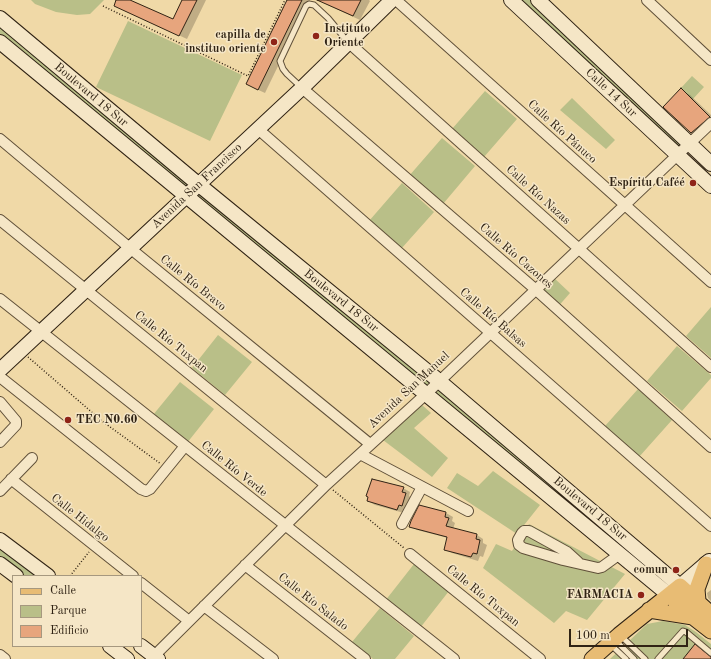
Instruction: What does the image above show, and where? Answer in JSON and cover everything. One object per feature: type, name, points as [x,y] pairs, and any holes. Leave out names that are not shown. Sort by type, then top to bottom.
[{"type":"main road","name":"Avenida San Francisco","points":[[0,370],[302,88],[392,0]]},
{"type":"main road","name":"Calle 14 Sur","points":[[511,0],[711,186]]},
{"type":"main road","name":"Calle 14 Sur","points":[[538,0],[711,164]]},
{"type":"main road","name":"Boulevard 18 Sur","points":[[0,18],[198,184],[439,381],[501,435],[541,467],[675,590]]},
{"type":"main road","name":"Boulevard 18 Sur","points":[[0,42],[620,554],[675,590]]},
{"type":"main road","points":[[461,424],[472,410]]},
{"type":"main road","points":[[490,448],[501,435]]},
{"type":"main road","points":[[530,480],[541,467]]},
{"type":"main road","points":[[0,540],[47,575]]},
{"type":"main road","points":[[592,659],[614,639],[708,562]]},
{"type":"main road","points":[[698,602],[697,588],[708,562]]},
{"type":"main road","points":[[0,564],[15,575]]},
{"type":"main road","points":[[675,590],[698,602],[711,614]]},
{"type":"main road","points":[[675,590],[693,617],[711,631]]},
{"type":"main road","points":[[649,610],[693,617]]},
{"type":"main road","points":[[111,647],[127,659]]},
{"type":"main road","points":[[141,647],[154,658]]},
{"type":"street","name":"Calle Río Pánuco","points":[[396,0],[711,282]]},
{"type":"street","points":[[647,0],[711,60]]},
{"type":"street","name":"Calle Río Nazas","points":[[348,42],[711,367]]},
{"type":"street","name":"Calle Río Cazones","points":[[302,88],[535,289],[711,446]]},
{"type":"street","name":"Avenida San Manuel","points":[[154,658],[189,621],[326,485],[426,394],[711,123]]},
{"type":"street","name":"Calle Río Balsas","points":[[258,129],[711,526]]},
{"type":"street","name":"Calle Río Bravo","points":[[0,139],[131,249],[370,444]]},
{"type":"street","name":"Calle Río Tuxpan","points":[[0,220],[326,485]]},
{"type":"street","name":"Calle Río Verde","points":[[0,299],[454,659]]},
{"type":"street","points":[[0,377],[141,489],[146,491],[150,489],[185,446]]},
{"type":"street","points":[[0,402],[16,421],[16,424],[0,442]]},
{"type":"street","points":[[360,454],[468,511]]},
{"type":"street","points":[[0,491],[32,458]]},
{"type":"street","name":"Calle Hidalgo","points":[[11,480],[132,575]]},
{"type":"street","points":[[402,524],[422,487]]},
{"type":"street","points":[[578,562],[567,552],[529,531],[524,531],[518,540],[519,545],[523,548],[563,560],[578,562],[594,567],[602,567],[620,554]]},
{"type":"street","name":"Calle Río Tuxpan","points":[[410,554],[540,659]]},
{"type":"street","name":"Calle Río Salado","points":[[245,565],[365,659]]},
{"type":"street","points":[[142,584],[189,621]]},
{"type":"street","points":[[204,606],[273,659]]},
{"type":"street","points":[[0,655],[5,659]]},
{"type":"lane","points":[[302,88],[287,74],[280,61],[306,6],[309,4],[314,5],[328,18],[348,42]]},
{"type":"lane","points":[[658,659],[683,631],[711,653]]},
{"type":"lane","points":[[614,639],[634,659],[637,652]]},
{"type":"lane","points":[[614,639],[637,652],[645,659]]},
{"type":"lane","points":[[614,639],[626,659]]},
{"type":"path","points":[[102,6],[248,76],[285,0]]},
{"type":"path","points":[[20,351],[102,421],[167,468]]},
{"type":"path","points":[[326,485],[410,554]]},
{"type":"path","points":[[71,575],[94,545]]},
{"type":"green space","points":[[31,0],[104,0],[90,14],[77,15],[56,12],[35,4]]},
{"type":"green space","points":[[520,0],[532,0],[682,142],[678,147]]},
{"type":"green space","points":[[0,18],[673,579],[662,589],[0,42]]},
{"type":"green space","points":[[128,21],[242,75],[210,141],[96,87]]},
{"type":"green space","points":[[692,76],[704,87],[692,100],[681,88]]},
{"type":"green space","points":[[485,91],[517,119],[484,157],[452,129]]},
{"type":"green space","points":[[572,98],[615,140],[606,149],[560,110]]},
{"type":"green space","points":[[442,138],[475,166],[443,204],[409,176]]},
{"type":"green space","points":[[402,183],[434,212],[401,249],[369,221]]},
{"type":"green space","points":[[552,276],[570,293],[556,309],[538,292]]},
{"type":"green space","points":[[711,307],[711,358],[686,336]]},
{"type":"green space","points":[[218,335],[252,362],[225,395],[192,368]]},
{"type":"green space","points":[[677,346],[711,375],[711,378],[682,411],[647,381]]},
{"type":"green space","points":[[180,382],[214,409],[187,443],[153,415]]},
{"type":"green space","points":[[638,389],[672,420],[639,457],[605,426]]},
{"type":"green space","points":[[422,405],[431,413],[414,428],[448,458],[432,477],[383,440]]},
{"type":"green space","points":[[493,471],[540,505],[517,534],[447,488],[457,473],[478,486]]},
{"type":"green space","points":[[529,524],[625,574],[587,620],[566,611],[554,623],[483,568],[496,544],[512,551]]},
{"type":"green space","points":[[0,540],[47,575],[15,575],[0,564]]},
{"type":"green space","points":[[414,564],[449,591],[420,628],[385,601]]},
{"type":"green space","points":[[380,608],[414,636],[395,659],[373,659],[352,642]]},
{"type":"green space","points":[[663,621],[685,625],[696,632],[711,644],[711,659],[610,659],[647,624]]},
{"type":"building","points":[[116,0],[130,0],[173,19],[182,0],[197,0],[179,36],[114,6]]},
{"type":"building","name":"capilla de instituo oriente","points":[[287,0],[302,0],[258,90],[246,84]]},
{"type":"building","points":[[317,0],[361,0],[353,16]]},
{"type":"building","points":[[681,88],[710,117],[691,133],[663,107]]},
{"type":"building","points":[[372,479],[404,487],[402,492],[406,493],[402,506],[399,505],[397,510],[367,501],[368,497],[366,496]]},
{"type":"building","points":[[419,505],[446,512],[445,517],[449,518],[446,526],[477,534],[476,539],[480,540],[477,554],[473,553],[471,557],[444,550],[447,537],[409,527]]},
{"type":"building","points":[[695,644],[711,657],[711,659],[683,659]]},
{"type":"place","name":"Instituto Oriente","points":[[316,36]]},
{"type":"place","name":"capilla de instituo oriente","points":[[274,42]]},
{"type":"place","name":"Espíritu Caféé","points":[[693,183]]},
{"type":"place","name":"TEC N0.60","points":[[68,420]]},
{"type":"place","name":"comun","points":[[676,570]]},
{"type":"place","name":"FARMACIA","points":[[641,595]]}]
